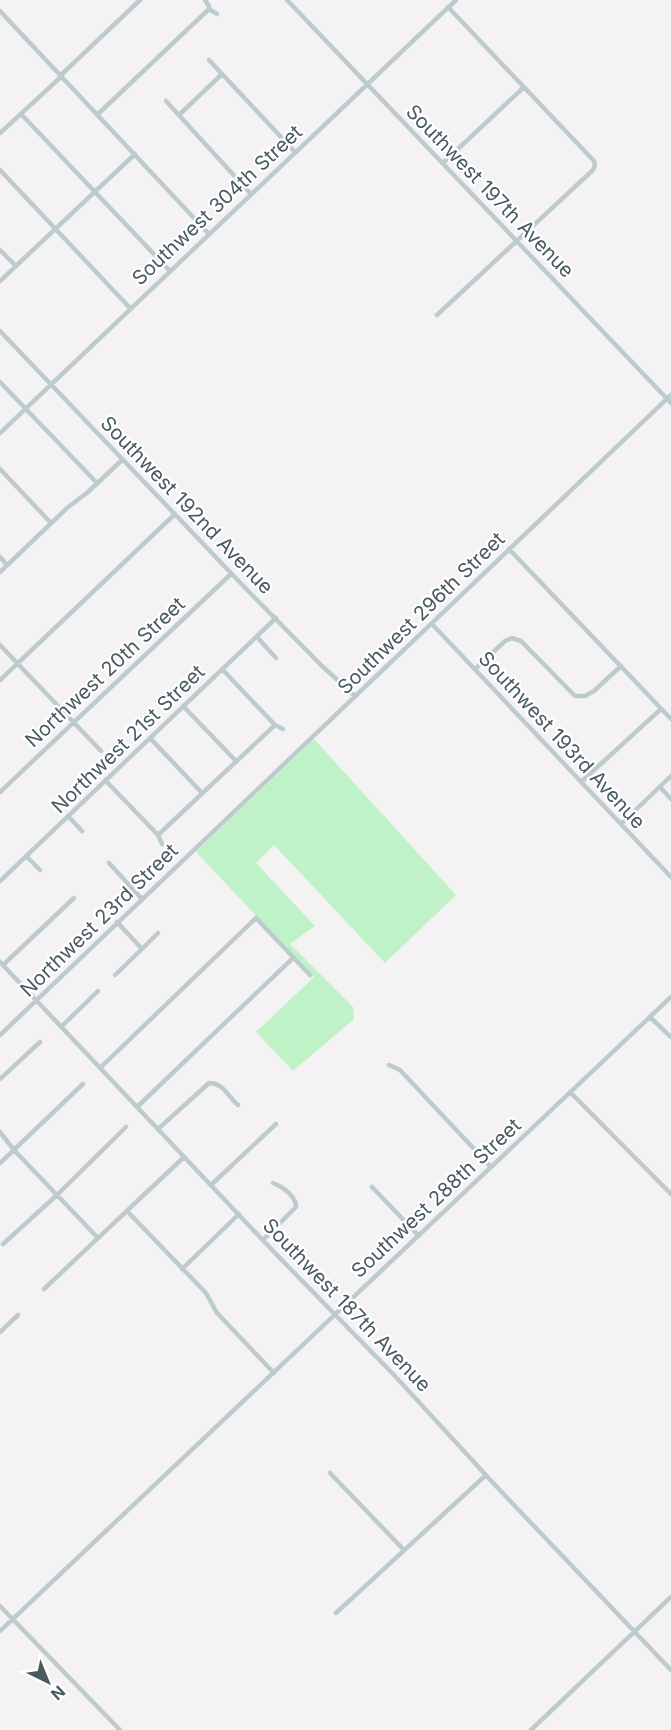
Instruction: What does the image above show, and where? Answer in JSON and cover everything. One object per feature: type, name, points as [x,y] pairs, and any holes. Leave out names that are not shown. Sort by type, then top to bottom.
[{"type":"street","points":[[0,133],[139,0]]},
{"type":"street","points":[[205,0],[209,9],[217,14]]},
{"type":"street","name":"Southwest 197th Avenue","points":[[287,0],[670,399]]},
{"type":"street","name":"Southwest 304th Street","points":[[0,433],[456,0]]},
{"type":"street","points":[[437,315],[593,170],[595,165],[594,161],[448,7]]},
{"type":"street","points":[[97,115],[209,9]]},
{"type":"street","points":[[0,11],[209,234]]},
{"type":"street","points":[[209,60],[295,152]]},
{"type":"street","points":[[179,115],[221,75]]},
{"type":"street","points":[[443,163],[524,87]]},
{"type":"street","points":[[166,101],[251,194]]},
{"type":"street","points":[[21,114],[170,271]]},
{"type":"street","points":[[0,281],[135,154]]},
{"type":"street","points":[[0,170],[130,308]]},
{"type":"street","points":[[0,250],[16,266]]},
{"type":"street","name":"Southwest 192nd Avenue","points":[[0,331],[231,574],[322,666],[356,696]]},
{"type":"street","points":[[0,382],[97,483]]},
{"type":"street","name":"Southwest 296th Street","points":[[192,852],[509,549],[670,399]]},
{"type":"street","points":[[0,572],[122,460]]},
{"type":"street","points":[[0,469],[51,523]]},
{"type":"street","points":[[0,680],[175,514]]},
{"type":"street","points":[[509,549],[671,719]]},
{"type":"street","points":[[0,557],[7,565]]},
{"type":"street","name":"Northwest 20th Street","points":[[0,792],[231,574]]},
{"type":"street","name":"Northwest 21st Street","points":[[0,881],[276,618]]},
{"type":"street","name":"Southwest 193rd Avenue","points":[[432,624],[671,877]]},
{"type":"street","points":[[257,637],[276,658]]},
{"type":"street","points":[[475,669],[505,641],[512,638],[521,640],[575,696],[585,696],[594,691],[621,666]]},
{"type":"street","points":[[0,645],[101,751]]},
{"type":"street","points":[[222,669],[275,725],[283,729]]},
{"type":"street","points":[[183,706],[236,761]]},
{"type":"street","points":[[581,782],[662,710]]},
{"type":"street","points":[[158,835],[275,725]]},
{"type":"street","points":[[150,738],[202,793]]},
{"type":"street","points":[[621,824],[671,776]]},
{"type":"street","points":[[105,780],[158,835],[162,844]]},
{"type":"street","points":[[660,787],[671,799]]},
{"type":"street","points":[[68,816],[82,831]]},
{"type":"street","name":"Northwest 23rd Street","points":[[0,1035],[192,852]]},
{"type":"street","points":[[26,856],[40,870]]},
{"type":"street","points":[[109,863],[142,899]]},
{"type":"street","points":[[1,963],[74,898]]},
{"type":"street","points":[[100,1068],[256,918],[310,975]]},
{"type":"street","points":[[117,922],[142,949]]},
{"type":"street","points":[[115,975],[158,933]]},
{"type":"street","points":[[137,1107],[293,958]]},
{"type":"street","name":"Southwest 187th Avenue","points":[[1,963],[671,1670]]},
{"type":"street","points":[[61,1027],[98,991]]},
{"type":"street","name":"Southwest 288th Street","points":[[0,1631],[671,997]]},
{"type":"street","points":[[650,1017],[671,1037]]},
{"type":"street","points":[[0,1079],[40,1042]]},
{"type":"street","points":[[389,1065],[400,1070],[491,1167]]},
{"type":"street","points":[[158,1129],[206,1084],[212,1082],[219,1085],[238,1105]]},
{"type":"street","points":[[0,1163],[83,1084]]},
{"type":"street","points":[[570,1092],[671,1194]]},
{"type":"street","points":[[211,1185],[276,1124]]},
{"type":"street","points":[[3,1244],[126,1127]]},
{"type":"street","points":[[0,1132],[14,1150],[98,1238]]},
{"type":"street","points":[[44,1289],[184,1157]]},
{"type":"street","points":[[263,1240],[296,1207],[295,1200],[282,1187],[273,1183]]},
{"type":"street","points":[[372,1187],[418,1236]]},
{"type":"street","points":[[127,1211],[206,1293],[217,1313],[274,1373]]},
{"type":"street","points":[[182,1269],[239,1214]]},
{"type":"street","points":[[0,1332],[18,1315]]},
{"type":"street","points":[[330,1473],[404,1550]]},
{"type":"street","points":[[336,1613],[486,1475]]},
{"type":"street","points":[[531,1730],[671,1597]]},
{"type":"street","points":[[0,1606],[120,1730]]},
{"type":"green space","points":[[314,739],[456,895],[385,963],[274,845],[256,863],[315,926],[290,944],[353,1007],[354,1019],[293,1071],[256,1032],[314,977],[196,852]]}]
